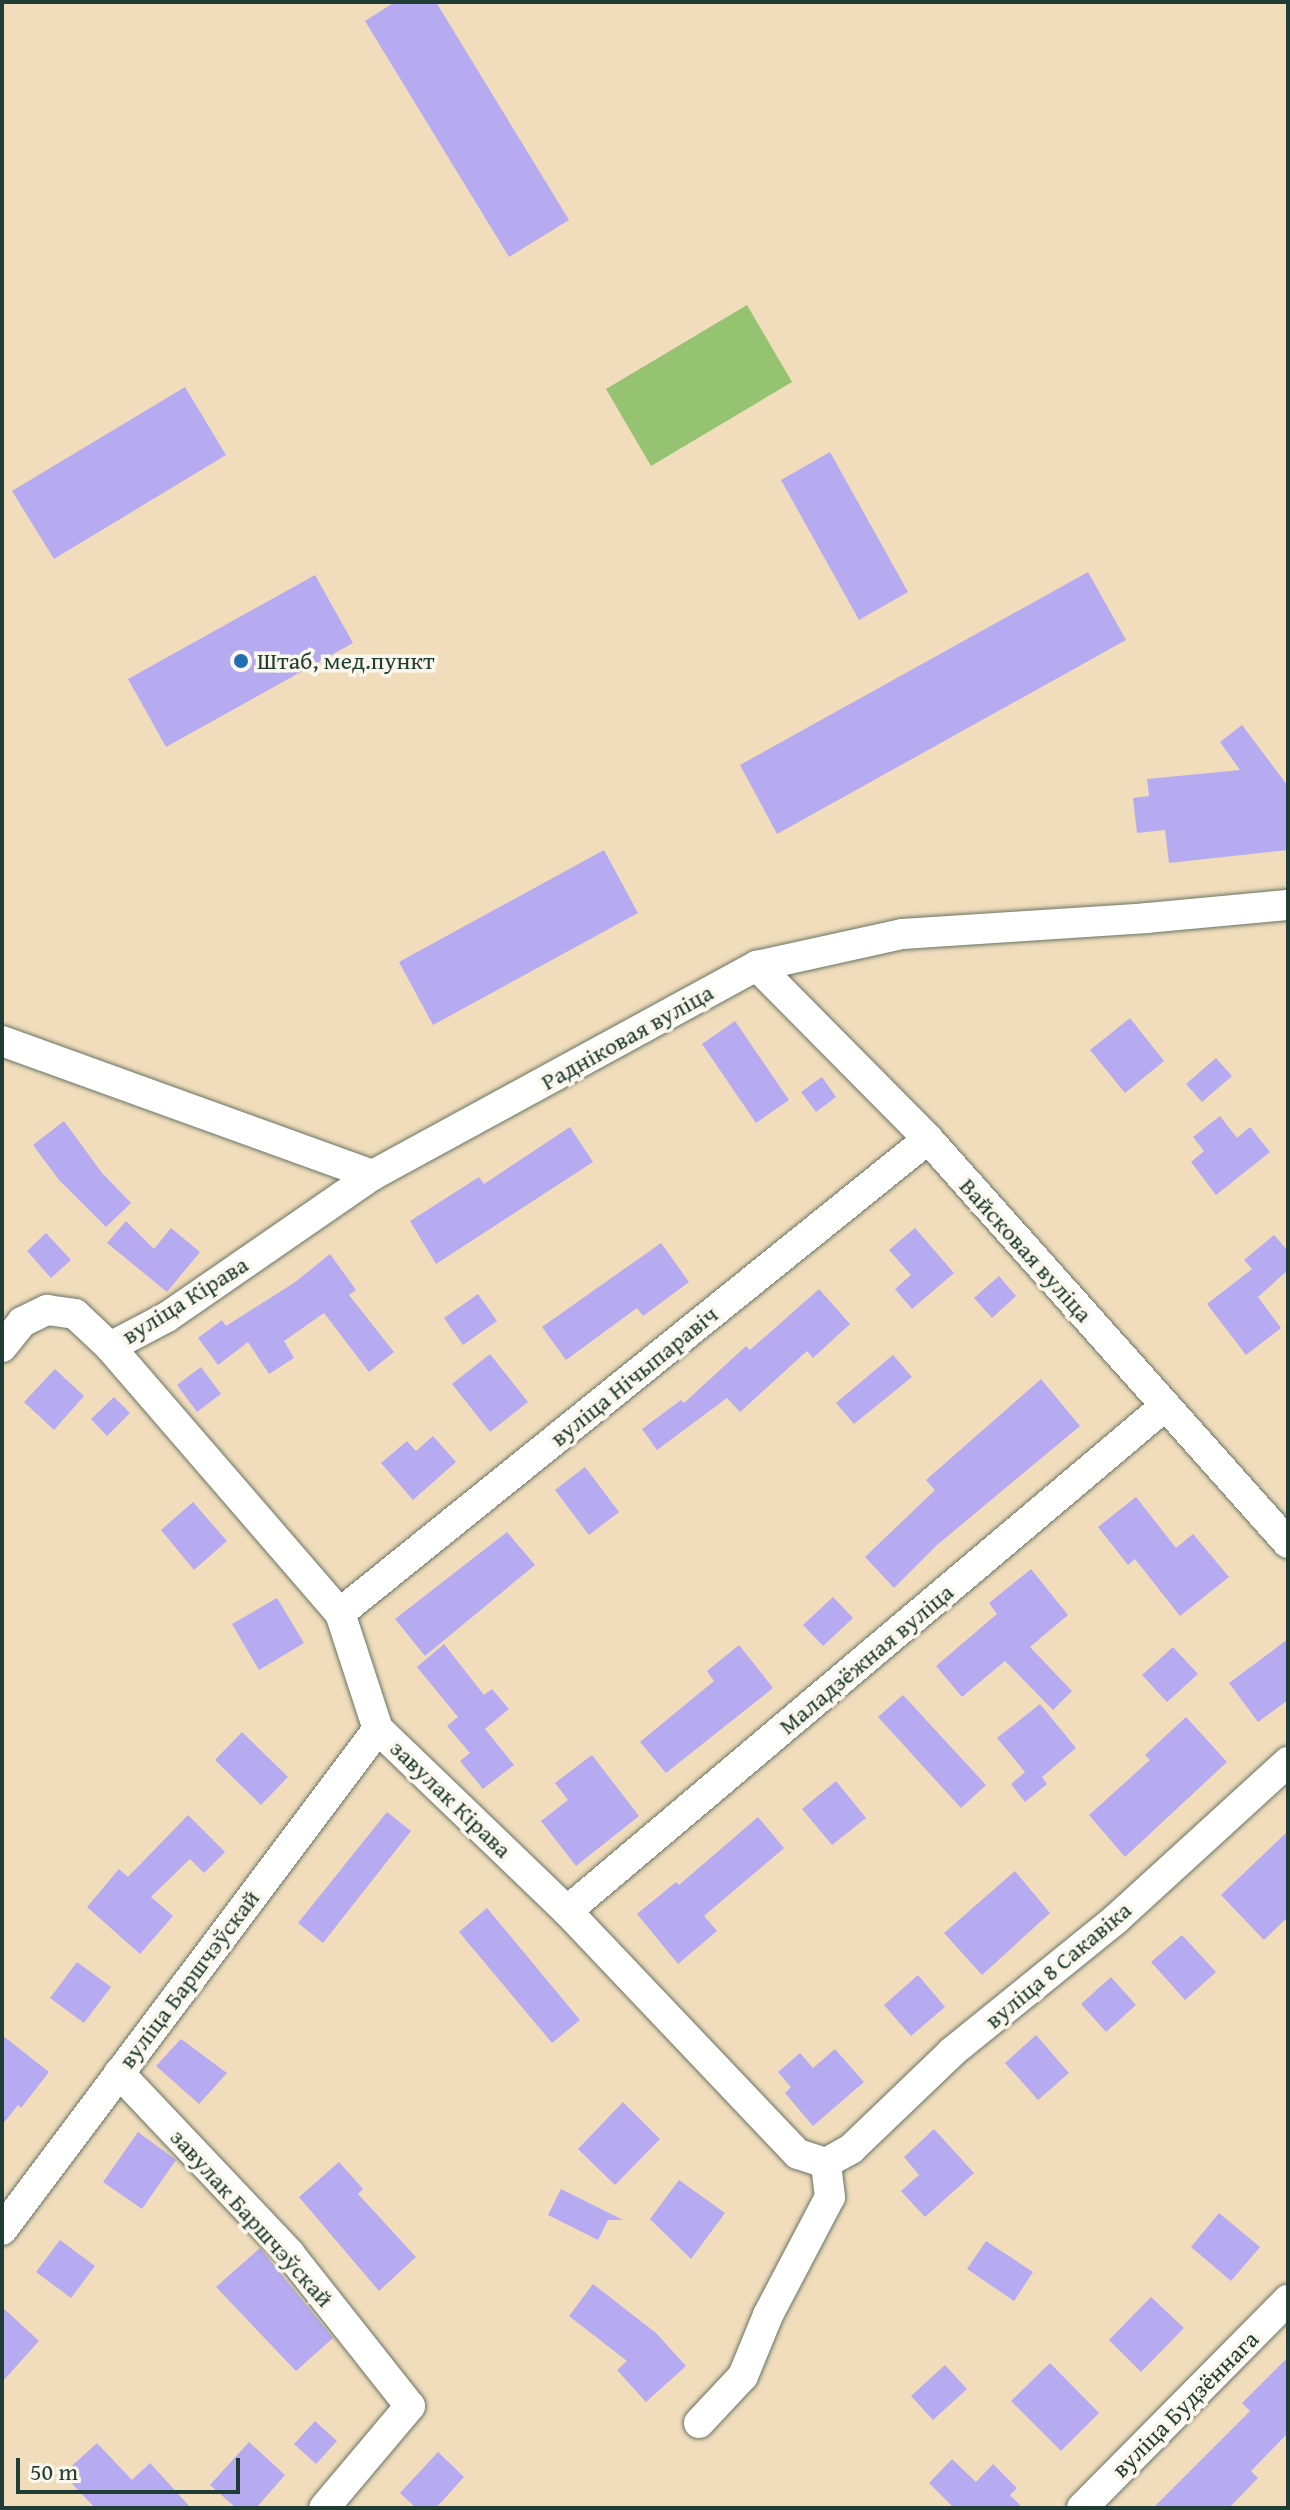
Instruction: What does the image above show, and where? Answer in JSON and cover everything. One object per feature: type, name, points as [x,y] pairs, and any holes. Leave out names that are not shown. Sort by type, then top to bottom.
[{"type":"street","name":"Радніковая вуліца","points":[[373,1175],[757,966],[902,934],[1288,905]]},
{"type":"street","name":"Вайсковая вуліца","points":[[757,966],[928,1139],[1288,1543]]},
{"type":"street","points":[[2,1041],[373,1175]]},
{"type":"street","name":"вуліца Нічыпаравіч","points":[[340,1613],[928,1139]]},
{"type":"street","name":"вуліца Кірава","points":[[2,1347],[22,1322],[47,1310],[75,1314],[110,1347],[167,1317],[373,1175]]},
{"type":"street","name":"завулак Кірава","points":[[110,1347],[340,1613],[378,1729],[567,1911],[798,2154],[826,2163]]},
{"type":"street","name":"Маладзёжная вуліца","points":[[567,1911],[1165,1406]]},
{"type":"street","name":"вуліца Баршчэўскай","points":[[2,2230],[378,1729]]},
{"type":"street","name":"вуліца 8 Сакавіка","points":[[826,2163],[851,2149],[952,2052],[1116,1919],[1288,1762]]},
{"type":"street","name":"завулак Баршчэўскай","points":[[119,2073],[289,2253],[410,2406],[324,2508]]},
{"type":"street","points":[[699,2423],[743,2376],[774,2302],[830,2197],[826,2163]]},
{"type":"street","name":"вуліца Будзённага","points":[[1082,2508],[1288,2300]]},
{"type":"green space","points":[[747,305],[792,382],[651,466],[606,389]]},
{"type":"building","points":[[395,2],[436,2],[569,220],[509,257],[365,21]]},
{"type":"building","points":[[185,387],[226,455],[54,559],[12,491]]},
{"type":"building","points":[[830,452],[908,592],[859,620],[781,480]]},
{"type":"building","points":[[1088,572],[1126,640],[777,834],[740,765]]},
{"type":"building","name":"Штаб, мeд.пункт","points":[[315,575],[353,643],[166,747],[128,679]]},
{"type":"building","points":[[1242,725],[1288,786],[1288,850],[1169,863],[1165,830],[1137,833],[1133,798],[1149,796],[1147,779],[1240,770],[1220,742]]},
{"type":"building","points":[[604,850],[638,913],[433,1025],[399,962]]},
{"type":"building","points":[[1130,1018],[1164,1061],[1125,1093],[1090,1050]]},
{"type":"building","points":[[735,1021],[789,1100],[756,1123],[702,1044]]},
{"type":"building","points":[[1216,1058],[1232,1076],[1202,1102],[1186,1084]]},
{"type":"building","points":[[822,1077],[836,1097],[816,1112],[801,1092]]},
{"type":"building","points":[[1220,1116],[1237,1138],[1250,1127],[1270,1152],[1216,1195],[1191,1162],[1204,1151],[1193,1137]]},
{"type":"building","points":[[64,1121],[102,1173],[131,1203],[106,1227],[59,1180],[33,1145]]},
{"type":"building","points":[[570,1127],[593,1162],[436,1264],[410,1221],[479,1177],[484,1184]]},
{"type":"building","points":[[126,1221],[154,1249],[171,1228],[200,1252],[167,1292],[107,1243]]},
{"type":"building","points":[[915,1228],[954,1273],[912,1309],[895,1289],[911,1275],[889,1250]]},
{"type":"building","points":[[46,1233],[71,1260],[51,1278],[27,1251]]},
{"type":"building","points":[[1274,1235],[1288,1251],[1288,1270],[1258,1297],[1281,1328],[1246,1355],[1207,1304],[1252,1269],[1244,1260]]},
{"type":"building","points":[[661,1243],[689,1282],[643,1316],[637,1308],[566,1360],[542,1327]]},
{"type":"building","points":[[330,1254],[356,1290],[349,1295],[394,1352],[369,1372],[324,1313],[284,1341],[294,1358],[269,1374],[248,1342],[218,1365],[198,1338],[222,1320],[226,1326],[294,1283]]},
{"type":"building","points":[[999,1276],[1016,1296],[992,1318],[974,1298]]},
{"type":"building","points":[[819,1289],[850,1324],[813,1358],[807,1351],[740,1412],[727,1398],[657,1450],[642,1429],[681,1400],[684,1403],[746,1346],[750,1350]]},
{"type":"building","points":[[478,1294],[497,1321],[463,1345],[444,1318]]},
{"type":"building","points":[[490,1354],[528,1402],[490,1432],[452,1384]]},
{"type":"building","points":[[893,1355],[912,1377],[854,1424],[836,1403]]},
{"type":"building","points":[[201,1367],[221,1394],[197,1412],[177,1385]]},
{"type":"building","points":[[55,1369],[84,1396],[54,1430],[24,1402]]},
{"type":"building","points":[[1041,1379],[1080,1426],[937,1545],[894,1588],[865,1557],[935,1490],[926,1480]]},
{"type":"building","points":[[114,1397],[130,1413],[107,1436],[91,1419]]},
{"type":"building","points":[[433,1436],[456,1462],[413,1500],[381,1463],[407,1441],[416,1451]]},
{"type":"building","points":[[585,1467],[619,1512],[589,1535],[555,1490]]},
{"type":"building","points":[[1136,1497],[1176,1548],[1193,1534],[1229,1577],[1180,1616],[1135,1559],[1128,1565],[1098,1527]]},
{"type":"building","points":[[193,1502],[227,1541],[194,1570],[161,1530]]},
{"type":"building","points":[[507,1532],[535,1565],[425,1656],[395,1619]]},
{"type":"building","points":[[1031,1569],[1068,1615],[1030,1647],[1072,1691],[1053,1710],[1005,1661],[962,1697],[936,1666],[997,1614],[989,1603]]},
{"type":"building","points":[[833,1597],[853,1618],[823,1646],[803,1625]]},
{"type":"building","points":[[277,1598],[304,1643],[259,1670],[232,1624]]},
{"type":"building","points":[[1288,1639],[1288,1700],[1258,1722],[1229,1683]]},
{"type":"building","points":[[444,1644],[484,1695],[492,1689],[509,1709],[485,1729],[514,1765],[483,1789],[460,1761],[470,1753],[447,1726],[458,1717],[417,1667]]},
{"type":"building","points":[[739,1645],[773,1688],[666,1773],[640,1742],[714,1681],[707,1671]]},
{"type":"building","points":[[1173,1647],[1198,1674],[1167,1702],[1142,1675]]},
{"type":"building","points":[[903,1695],[986,1785],[961,1808],[878,1717]]},
{"type":"building","points":[[1040,1704],[1076,1748],[1042,1777],[1047,1784],[1025,1802],[1011,1784],[1025,1772],[997,1738]]},
{"type":"building","points":[[1186,1717],[1227,1762],[1125,1857],[1089,1815],[1150,1760],[1145,1755]]},
{"type":"building","points":[[242,1732],[288,1777],[261,1805],[215,1760]]},
{"type":"building","points":[[592,1755],[639,1816],[576,1866],[541,1821],[568,1800],[555,1783]]},
{"type":"building","points":[[836,1781],[866,1818],[832,1845],[802,1809]]},
{"type":"building","points":[[387,1812],[411,1831],[323,1943],[298,1923]]},
{"type":"building","points":[[188,1815],[225,1852],[204,1873],[190,1859],[151,1897],[173,1916],[140,1954],[87,1907],[119,1869],[128,1877]]},
{"type":"building","points":[[758,1817],[784,1848],[704,1916],[717,1931],[678,1964],[637,1914],[676,1882],[679,1885]]},
{"type":"building","points":[[1288,1831],[1288,1917],[1264,1940],[1221,1895]]},
{"type":"building","points":[[1015,1871],[1050,1913],[982,1975],[944,1933]]},
{"type":"building","points":[[487,1908],[580,2020],[552,2043],[459,1932]]},
{"type":"building","points":[[1182,1935],[1216,1972],[1185,2000],[1151,1962]]},
{"type":"building","points":[[77,1962],[111,1987],[84,2023],[50,1998]]},
{"type":"building","points":[[918,1975],[945,2007],[911,2036],[884,2005]]},
{"type":"building","points":[[1111,1977],[1136,2005],[1106,2032],[1081,2004]]},
{"type":"building","points":[[2,2035],[49,2072],[21,2108],[18,2105],[2,2125]]},
{"type":"building","points":[[1036,2035],[1069,2073],[1038,2100],[1005,2063]]},
{"type":"building","points":[[181,2039],[227,2073],[199,2104],[156,2066]]},
{"type":"building","points":[[835,2049],[864,2082],[813,2126],[785,2093],[791,2087],[778,2072],[800,2053],[813,2068]]},
{"type":"building","points":[[623,2102],[660,2139],[615,2185],[578,2149]]},
{"type":"building","points":[[934,2129],[974,2173],[925,2217],[901,2191],[919,2175],[904,2157]]},
{"type":"building","points":[[138,2132],[176,2160],[142,2209],[103,2182]]},
{"type":"building","points":[[339,2162],[363,2189],[358,2194],[416,2257],[379,2291],[299,2197]]},
{"type":"building","points":[[679,2180],[725,2213],[691,2259],[650,2219]]},
{"type":"building","points":[[561,2189],[623,2220],[608,2220],[598,2240],[548,2215]]},
{"type":"building","points":[[1219,2213],[1260,2247],[1231,2281],[1191,2247]]},
{"type":"building","points":[[60,2240],[95,2266],[71,2298],[36,2272]]},
{"type":"building","points":[[986,2241],[1033,2272],[1014,2301],[967,2269]]},
{"type":"building","points":[[260,2248],[333,2338],[296,2371],[216,2287]]},
{"type":"building","points":[[593,2284],[656,2333],[686,2366],[646,2402],[617,2370],[627,2361],[569,2316]]},
{"type":"building","points":[[1151,2297],[1184,2328],[1141,2372],[1109,2340]]},
{"type":"building","points":[[2,2307],[39,2341],[2,2382]]},
{"type":"building","points":[[1288,2357],[1288,2433],[1251,2471],[1258,2478],[1229,2508],[1153,2508],[1250,2411],[1242,2403]]},
{"type":"building","points":[[1050,2363],[1099,2413],[1061,2451],[1011,2401]]},
{"type":"building","points":[[945,2365],[967,2389],[933,2420],[911,2396]]},
{"type":"building","points":[[315,2421],[337,2441],[316,2464],[294,2444]]},
{"type":"building","points":[[249,2442],[285,2475],[256,2508],[236,2508],[210,2485]]},
{"type":"building","points":[[97,2443],[132,2480],[150,2463],[191,2508],[95,2508],[63,2474]]},
{"type":"building","points":[[438,2452],[464,2477],[436,2508],[416,2508],[400,2493]]},
{"type":"building","points":[[952,2459],[976,2482],[993,2464],[1017,2488],[1010,2495],[1023,2508],[950,2508],[952,2506],[929,2483]]},
{"type":"place","name":"Штаб, мeд.пункт","points":[[241,661]]}]
